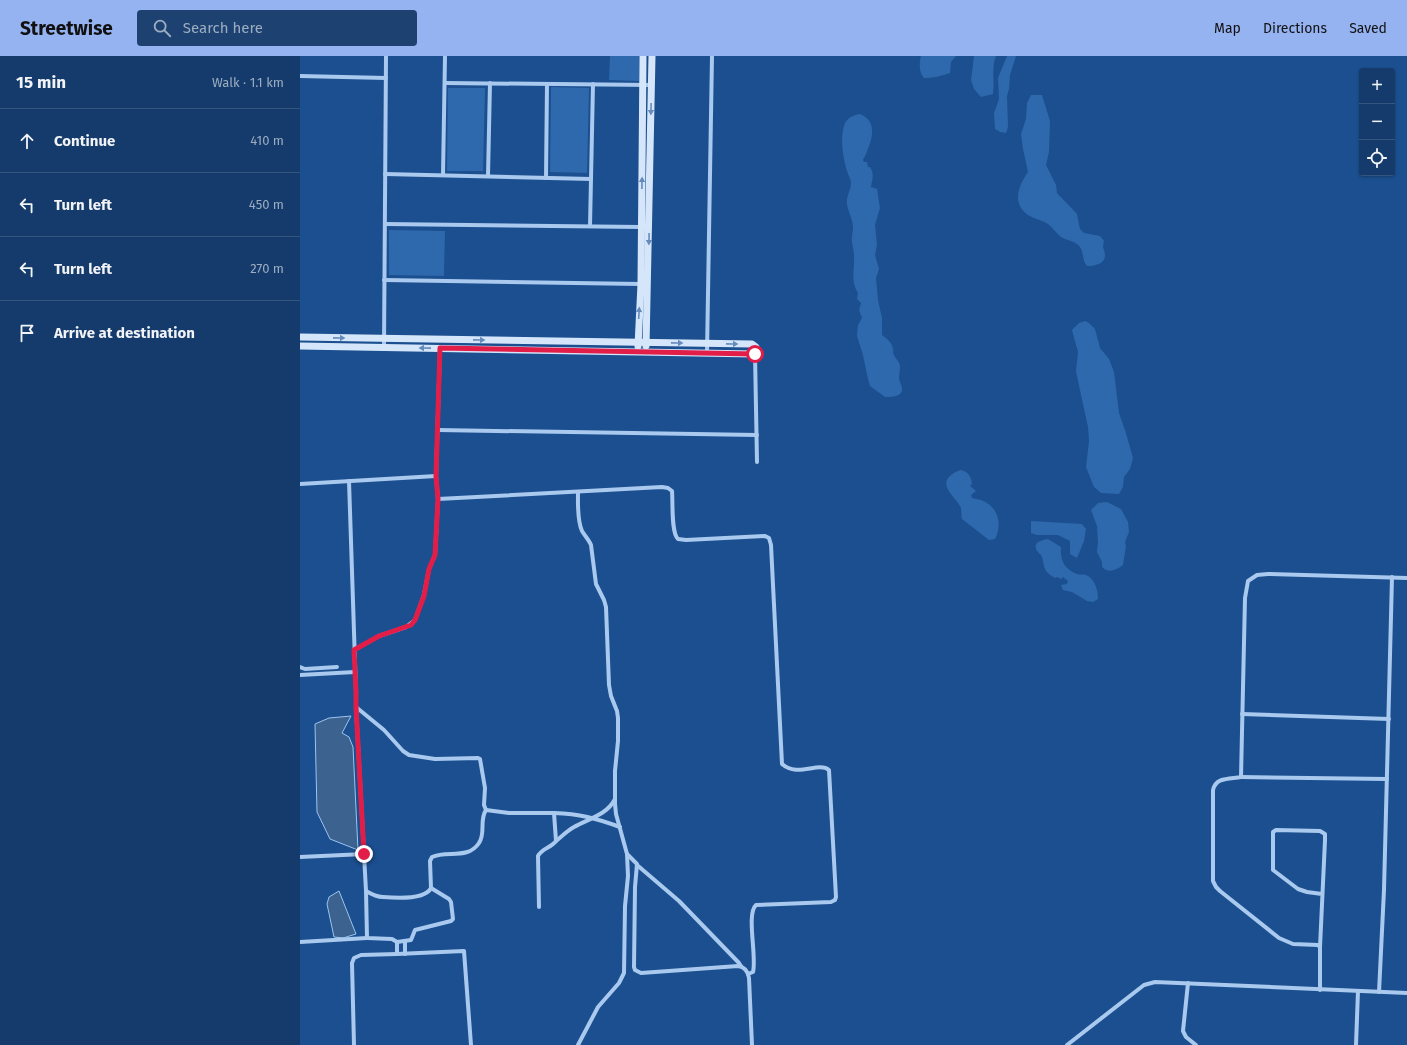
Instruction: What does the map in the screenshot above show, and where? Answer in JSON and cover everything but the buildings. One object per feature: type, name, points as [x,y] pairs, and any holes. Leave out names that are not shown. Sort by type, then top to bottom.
[{"type":"street","points":[[384,348],[386,56]]},
{"type":"street","points":[[443,175],[445,56]]},
{"type":"street","points":[[638,352],[641,284],[643,56]]},
{"type":"street","points":[[646,352],[652,56]]},
{"type":"street","points":[[707,353],[712,56]]},
{"type":"street","points":[[300,76],[386,78]]},
{"type":"street","points":[[444,83],[652,85]]},
{"type":"street","points":[[488,176],[490,83]]},
{"type":"street","points":[[546,178],[548,84]]},
{"type":"street","points":[[590,226],[593,84]]},
{"type":"street","points":[[385,174],[591,179]]},
{"type":"street","points":[[384,224],[641,227]]},
{"type":"street","points":[[384,280],[641,284]]},
{"type":"street","points":[[300,337],[752,344],[756,347],[757,462]]},
{"type":"street","points":[[300,346],[755,354]]},
{"type":"street","points":[[354,650],[379,636],[406,627],[415,620],[424,596],[429,569],[435,555],[438,499],[436,476],[440,348]]},
{"type":"street","points":[[438,430],[757,435]]},
{"type":"street","points":[[300,484],[436,476]]},
{"type":"street","points":[[348,481],[356,707],[366,891],[367,938]]},
{"type":"street","points":[[438,499],[662,487],[668,488],[672,491],[674,528],[678,539],[686,540],[765,536],[769,538],[771,545],[782,764],[791,770],[823,767],[829,770],[836,896],[831,902],[756,905],[752,911],[754,968],[753,972],[748,974]]},
{"type":"street","points":[[578,492],[582,532],[589,540],[591,545],[596,584],[606,607],[609,685],[611,696],[617,711],[618,722],[615,798],[616,814],[627,854],[628,876],[625,906],[624,973],[619,983],[598,1007],[578,1045]]},
{"type":"street","points":[[1241,777],[1245,598],[1248,581],[1257,575],[1268,574],[1407,578]]},
{"type":"street","points":[[1379,992],[1384,890],[1392,577]]},
{"type":"street","points":[[300,667],[305,669],[336,667]]},
{"type":"street","points":[[300,675],[355,672]]},
{"type":"street","points":[[356,707],[384,730],[403,751],[409,755],[435,759],[480,759],[483,768],[485,788],[484,805],[486,810],[483,815],[482,838],[475,849],[464,853],[440,855],[431,858],[431,888],[426,894],[414,897],[382,897],[366,891]]},
{"type":"street","points":[[1242,714],[1389,719]]},
{"type":"street","points":[[1320,947],[1318,945],[1293,944],[1279,938],[1216,887],[1213,881],[1214,784],[1219,780],[1241,777],[1387,779]]},
{"type":"street","points":[[539,907],[538,856],[541,852],[552,846],[565,833],[593,818],[609,807],[615,798]]},
{"type":"street","points":[[486,810],[509,813],[554,813],[593,818],[620,827]]},
{"type":"street","points":[[554,813],[556,841]]},
{"type":"street","points":[[1320,990],[1320,947],[1325,834],[1320,831],[1276,830],[1273,832],[1273,870],[1298,889],[1322,894]]},
{"type":"street","points":[[300,857],[364,854]]},
{"type":"street","points":[[627,854],[636,862],[637,865],[679,901],[739,963],[740,966],[747,970],[752,1045]]},
{"type":"street","points":[[637,865],[634,938],[635,970],[641,973],[740,966]]},
{"type":"street","points":[[300,942],[367,938],[392,940],[397,942],[411,940],[415,930],[448,922],[453,919],[451,902],[449,899],[431,888]]},
{"type":"street","points":[[397,942],[397,954]]},
{"type":"street","points":[[405,942],[406,954]]},
{"type":"street","points":[[354,1045],[352,960],[357,955],[465,951],[471,1045]]},
{"type":"street","points":[[1066,1045],[1072,1043],[1144,984],[1155,982],[1407,993]]},
{"type":"street","points":[[1188,983],[1183,1031],[1186,1037],[1196,1045]]},
{"type":"street","points":[[1356,1045],[1358,991]]},
{"type":"shaded area","points":[[610,56],[639,56],[639,81],[609,80]]},
{"type":"shaded area","points":[[921,56],[956,56],[951,62],[950,73],[937,77],[924,78],[920,67]]},
{"type":"shaded area","points":[[974,56],[996,56],[994,65],[993,94],[981,97],[974,89],[971,80]]},
{"type":"shaded area","points":[[1007,56],[1016,56],[1010,75],[1007,96],[1008,127],[1006,133],[995,129],[994,113],[999,99],[998,78]]},
{"type":"shaded area","points":[[551,87],[589,88],[587,173],[550,172]]},
{"type":"shaded area","points":[[448,88],[485,88],[483,171],[447,171]]},
{"type":"shaded area","points":[[1031,95],[1042,95],[1050,121],[1049,152],[1046,165],[1056,185],[1057,193],[1077,214],[1080,229],[1084,233],[1100,236],[1104,241],[1103,247],[1105,257],[1099,264],[1087,266],[1081,249],[1077,244],[1061,237],[1043,221],[1028,215],[1020,205],[1018,194],[1028,172],[1021,134],[1026,119],[1027,103]]},
{"type":"shaded area","points":[[860,114],[869,121],[871,125],[871,141],[863,160],[864,162],[867,162],[868,167],[872,170],[873,177],[871,187],[877,189],[880,208],[875,225],[877,245],[875,255],[879,269],[876,278],[878,300],[882,318],[882,335],[889,340],[893,354],[900,366],[899,379],[902,390],[900,394],[893,397],[885,397],[870,386],[857,336],[858,325],[862,318],[859,310],[861,303],[857,299],[858,293],[853,279],[853,225],[847,201],[851,180],[844,160],[842,143],[846,121],[852,116]]},
{"type":"shaded area","points":[[389,230],[445,231],[444,276],[389,275]]},
{"type":"shaded area","points":[[1085,321],[1095,329],[1100,348],[1109,359],[1114,372],[1119,413],[1133,458],[1130,469],[1124,477],[1123,487],[1119,494],[1101,493],[1094,487],[1086,467],[1089,441],[1088,427],[1076,371],[1078,352],[1072,330],[1079,323]]},
{"type":"shaded area","points":[[961,470],[969,475],[972,484],[970,486],[976,491],[971,495],[972,498],[987,503],[995,511],[999,522],[999,527],[995,539],[989,540],[962,519],[961,507],[947,488],[946,484],[950,476]]},
{"type":"shaded area","points":[[1107,502],[1121,509],[1128,522],[1129,532],[1125,542],[1126,546],[1123,565],[1110,571],[1102,567],[1102,562],[1097,552],[1097,526],[1091,510],[1098,503]]},
{"type":"shaded area","points":[[1031,521],[1082,524],[1086,529],[1084,541],[1077,558],[1070,554],[1070,541],[1058,535],[1037,535],[1031,533]]},
{"type":"shaded area","points":[[1048,539],[1061,547],[1062,560],[1069,570],[1077,574],[1086,575],[1092,579],[1097,589],[1098,599],[1093,602],[1087,601],[1072,592],[1063,590],[1061,585],[1067,584],[1068,581],[1063,577],[1061,579],[1057,577],[1055,578],[1046,571],[1042,556],[1036,549],[1036,544],[1040,541]]},
{"type":"shaded area","points":[[351,716],[342,733],[349,737],[353,747],[358,850],[330,839],[317,812],[315,724],[329,718]]},
{"type":"shaded area","points":[[339,891],[356,934],[343,938],[334,937],[327,904],[329,897]]},
{"type":"route","points":[[364,854],[354,650],[379,636],[411,625],[415,620],[424,596],[429,569],[435,555],[438,499],[436,476],[440,348],[755,354]]}]
